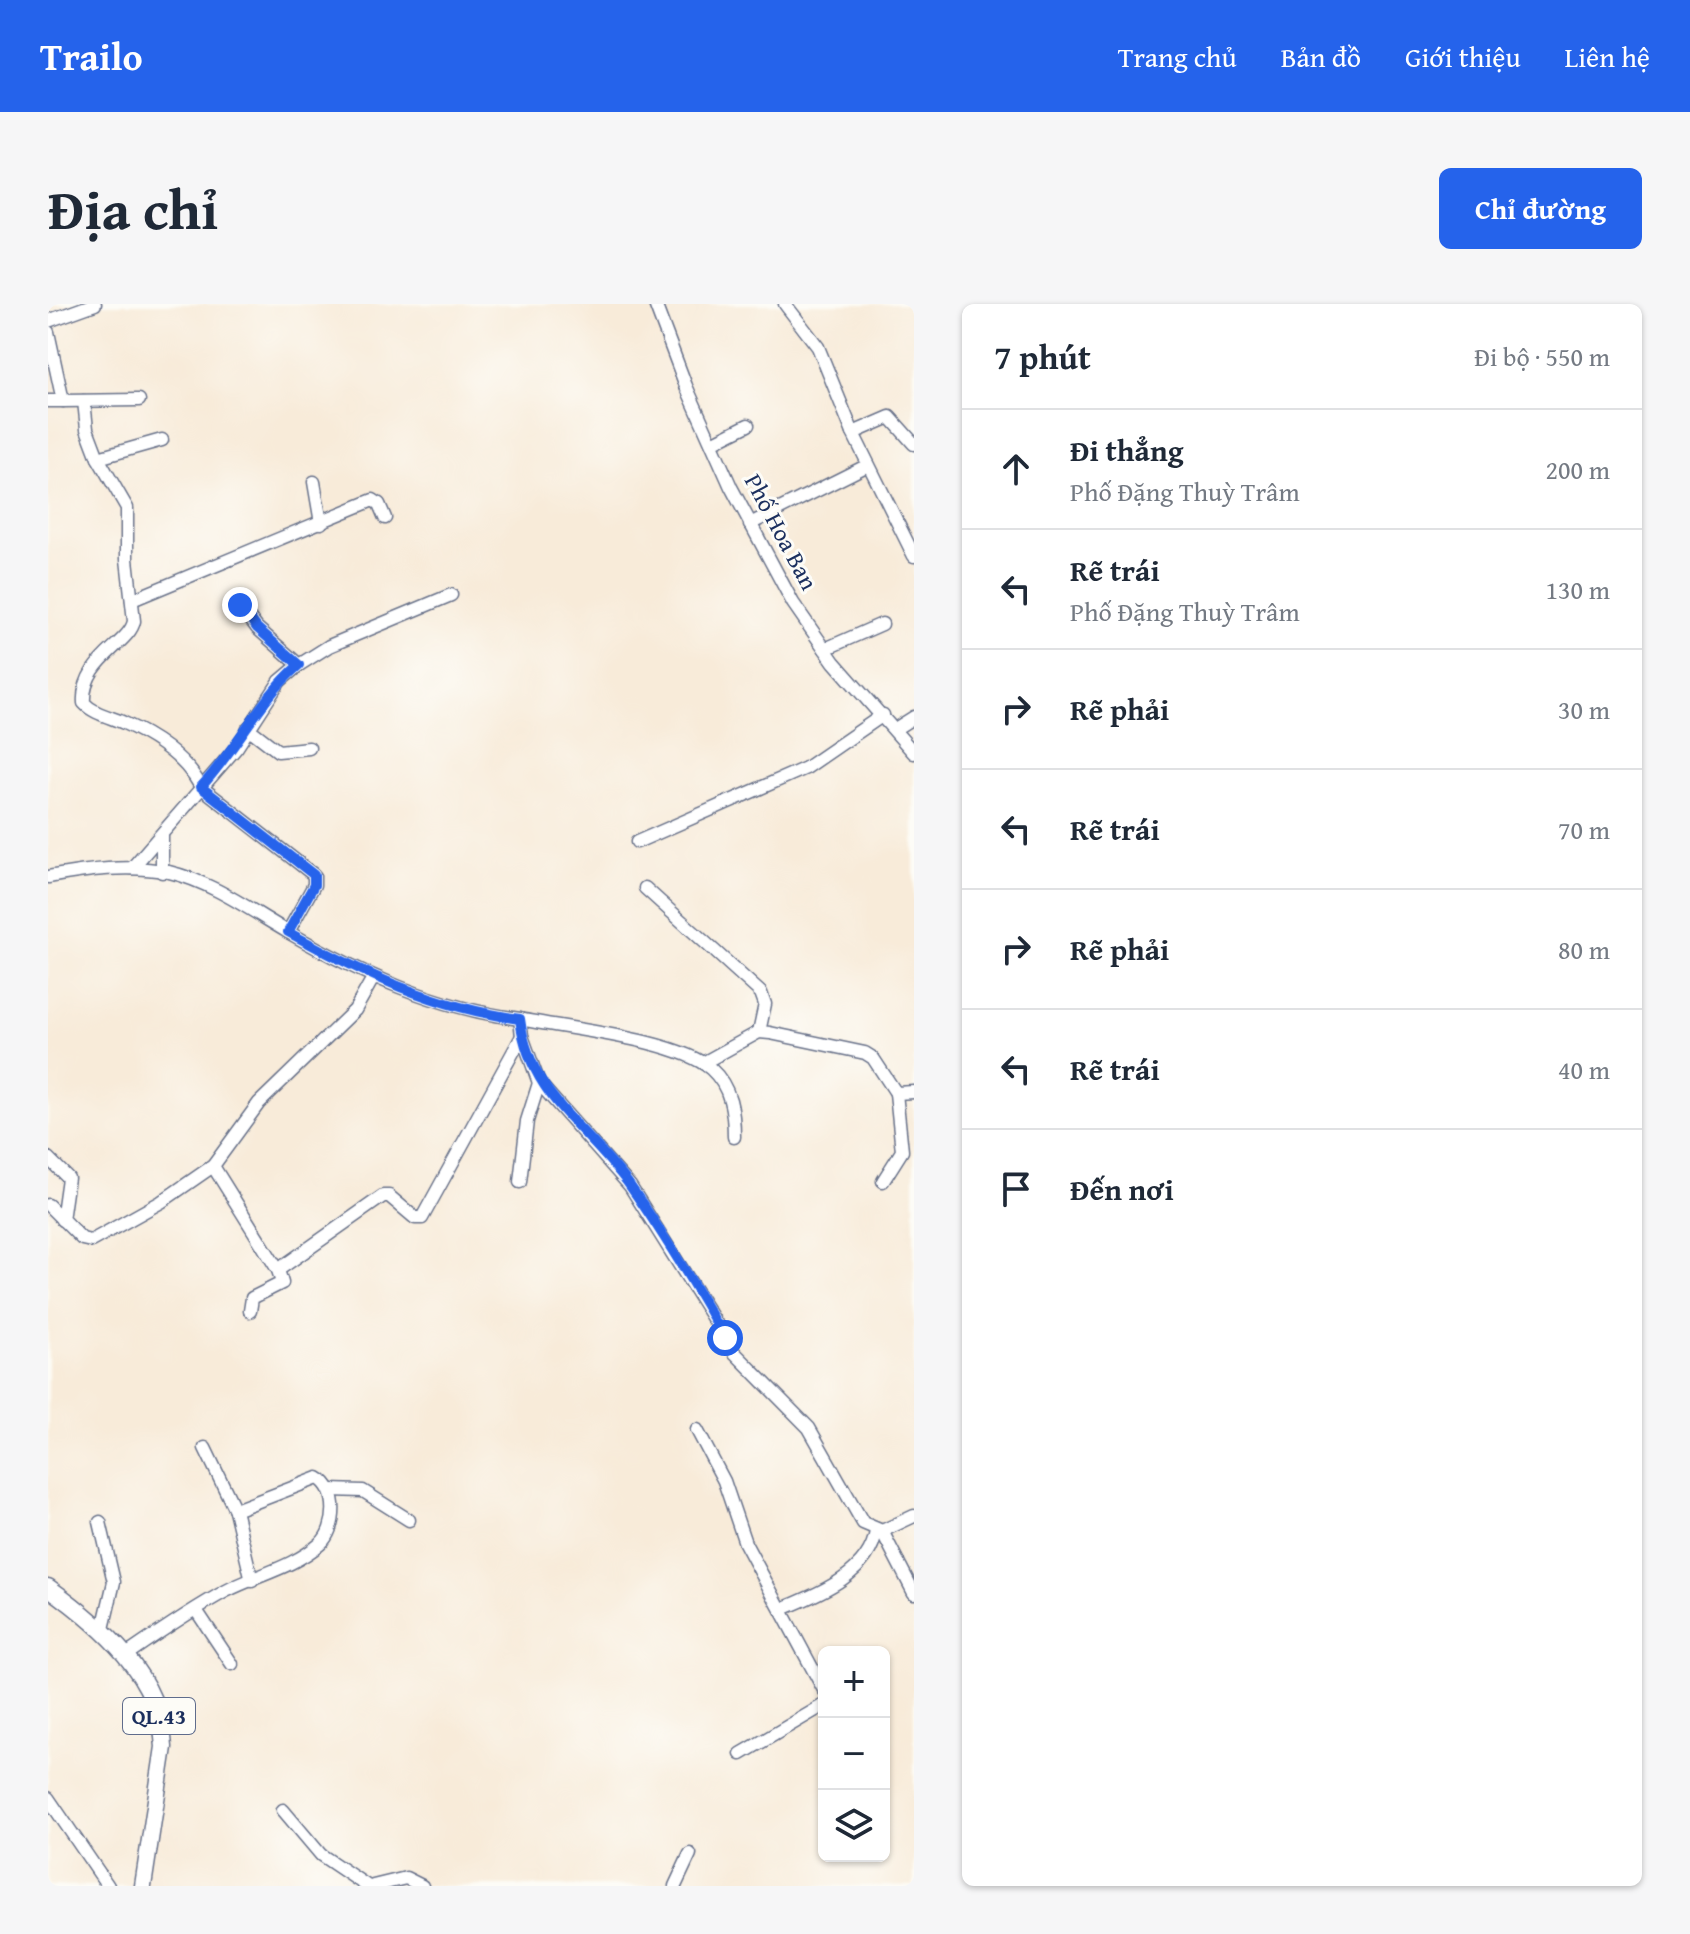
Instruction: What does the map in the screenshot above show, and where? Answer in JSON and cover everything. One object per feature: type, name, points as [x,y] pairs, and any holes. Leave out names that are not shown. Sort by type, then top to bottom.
[{"type":"main road","name":"QL.43","points":[[48,1587],[103,1629],[126,1655],[147,1688],[163,1728],[164,1747],[143,1886]]},
{"type":"street","points":[[48,321],[95,304]]},
{"type":"street","name":"Phố Hoa Ban","points":[[655,304],[712,443],[750,524],[793,603],[825,649],[914,753]]},
{"type":"street","points":[[785,304],[818,347],[853,433],[914,556]]},
{"type":"street","points":[[48,332],[63,401]]},
{"type":"street","points":[[48,401],[139,400]]},
{"type":"street","points":[[84,401],[87,429],[98,458],[127,508],[127,559],[133,627],[99,662],[87,685],[84,703],[146,734],[175,754],[193,772],[201,787],[314,875],[314,885],[288,932]]},
{"type":"street","points":[[853,433],[890,417],[914,444]]},
{"type":"street","points":[[712,443],[748,425]]},
{"type":"street","points":[[98,458],[162,440]]},
{"type":"street","points":[[750,524],[868,465]]},
{"type":"street","points":[[314,482],[321,523]]},
{"type":"street","points":[[132,600],[373,500],[379,504],[385,518]]},
{"type":"street","points":[[132,868],[162,837],[248,728],[280,681],[329,646],[451,595]]},
{"type":"street","points":[[240,605],[257,628],[299,665]]},
{"type":"street","points":[[825,649],[882,624]]},
{"type":"street","points":[[637,842],[806,768],[883,715]]},
{"type":"street","points":[[895,729],[914,717]]},
{"type":"street","points":[[248,728],[278,751],[309,748]]},
{"type":"street","points":[[162,837],[162,872]]},
{"type":"street","points":[[48,877],[132,868],[162,872],[216,891],[373,978],[441,1003],[624,1037],[703,1063],[728,1093],[734,1137]]},
{"type":"street","points":[[645,888],[761,993],[765,1004],[759,1032]]},
{"type":"street","points":[[48,1205],[82,1239],[91,1241],[161,1202],[213,1166],[259,1103],[355,1010],[373,978]]},
{"type":"street","points":[[520,1019],[522,1036],[539,1083],[622,1176],[734,1352],[809,1428],[859,1518],[879,1531],[914,1593]]},
{"type":"street","points":[[703,1063],[759,1032],[865,1053],[882,1069],[896,1093],[902,1151],[883,1181]]},
{"type":"street","points":[[278,1270],[383,1196],[389,1196],[415,1218],[424,1217],[522,1036]]},
{"type":"street","points":[[520,1182],[527,1121],[539,1083]]},
{"type":"street","points":[[896,1093],[914,1092]]},
{"type":"street","points":[[48,1158],[68,1178],[62,1220]]},
{"type":"street","points":[[213,1166],[278,1270],[282,1283],[252,1298],[250,1311]]},
{"type":"street","points":[[697,1430],[718,1465],[745,1543],[818,1678]]},
{"type":"street","points":[[205,1448],[235,1510],[252,1581]]},
{"type":"street","points":[[126,1655],[226,1591],[279,1569],[325,1538],[333,1519],[330,1490],[322,1480],[313,1478],[235,1510]]},
{"type":"street","points":[[330,1490],[363,1491],[409,1520]]},
{"type":"street","points":[[782,1609],[809,1598],[864,1562],[879,1531],[914,1516]]},
{"type":"street","points":[[100,1522],[114,1582],[103,1629]]},
{"type":"street","points":[[196,1610],[232,1664]]},
{"type":"street","points":[[741,1754],[818,1709]]},
{"type":"street","points":[[48,1798],[108,1886]]},
{"type":"street","points":[[283,1810],[321,1855],[367,1886]]},
{"type":"street","points":[[675,1886],[690,1854]]},
{"type":"street","points":[[373,1886],[406,1878],[422,1886]]},
{"type":"route","points":[[240,605],[257,628],[299,665],[280,681],[237,747],[201,787],[314,875],[314,885],[288,932],[373,978],[441,1003],[520,1019],[522,1036],[539,1083],[598,1146],[630,1186],[725,1338]]}]
